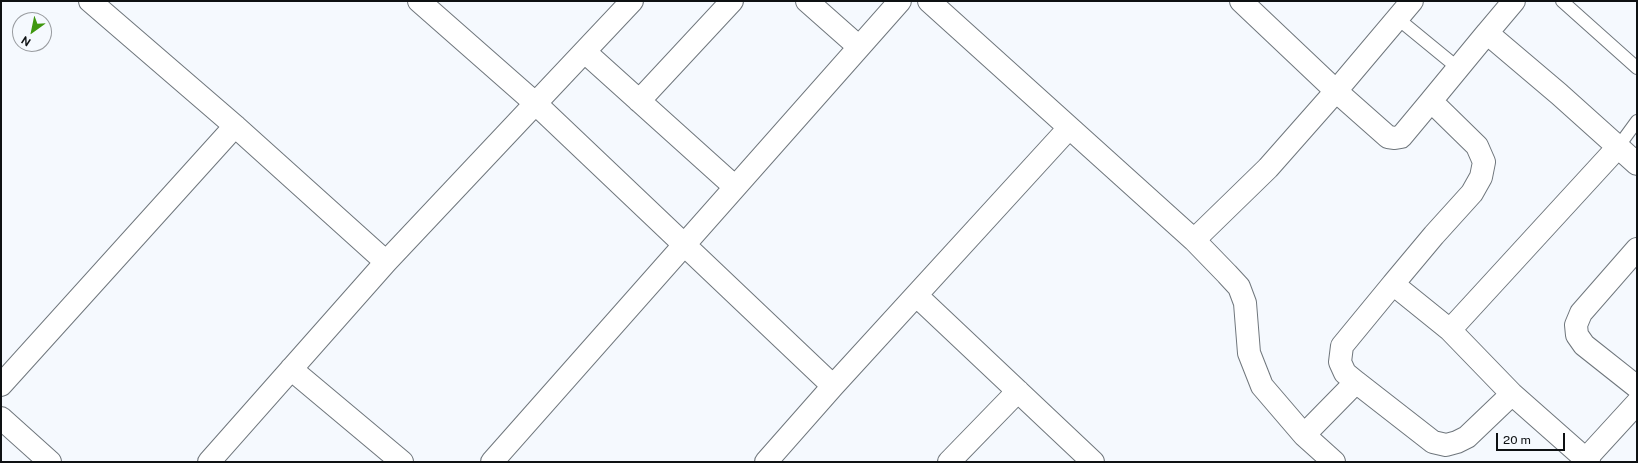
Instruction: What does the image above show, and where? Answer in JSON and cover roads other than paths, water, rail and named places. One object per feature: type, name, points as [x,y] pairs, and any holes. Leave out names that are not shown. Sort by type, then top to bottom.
[{"type":"street","points":[[90,1],[235,126],[386,262]]},
{"type":"street","points":[[419,1],[535,102],[684,246],[833,386]]},
{"type":"street","points":[[210,462],[291,368],[386,262],[535,102],[585,52],[632,1]]},
{"type":"street","points":[[639,102],[732,1]]},
{"type":"street","points":[[808,1],[859,47]]},
{"type":"street","points":[[492,462],[900,1]]},
{"type":"street","points":[[929,1],[1194,240],[1239,287],[1245,303],[1249,353],[1262,386],[1304,435],[1334,462]]},
{"type":"street","points":[[1241,1],[1336,91],[1388,137],[1395,138],[1401,137],[1514,1]]},
{"type":"street","points":[[1194,240],[1268,168],[1336,91],[1412,1]]},
{"type":"street","points":[[1487,33],[1559,94],[1637,164]]},
{"type":"street","points":[[585,52],[639,102],[735,186]]},
{"type":"street","points":[[1431,101],[1477,146],[1484,162],[1481,177],[1472,194],[1434,235],[1342,346],[1340,362],[1345,373],[1434,442],[1446,444],[1457,442],[1467,437],[1512,394]]},
{"type":"street","points":[[1,385],[235,126]]},
{"type":"street","points":[[766,462],[833,386],[917,296],[1069,128]]},
{"type":"street","points":[[1450,330],[1618,147]]},
{"type":"street","points":[[1637,249],[1581,313],[1576,325],[1577,335],[1584,345],[1637,387]]},
{"type":"street","points":[[1393,284],[1450,330],[1512,394],[1586,461],[1637,403]]},
{"type":"street","points":[[917,296],[1093,462]]},
{"type":"street","points":[[291,368],[402,462]]},
{"type":"street","points":[[1304,435],[1356,382]]},
{"type":"street","points":[[949,462],[1018,391]]},
{"type":"street","points":[[1,418],[50,462]]},
{"type":"lane","points":[[1562,1],[1637,68]]},
{"type":"lane","points":[[1397,18],[1458,68]]},
{"type":"lane","points":[[1618,147],[1637,121]]}]
